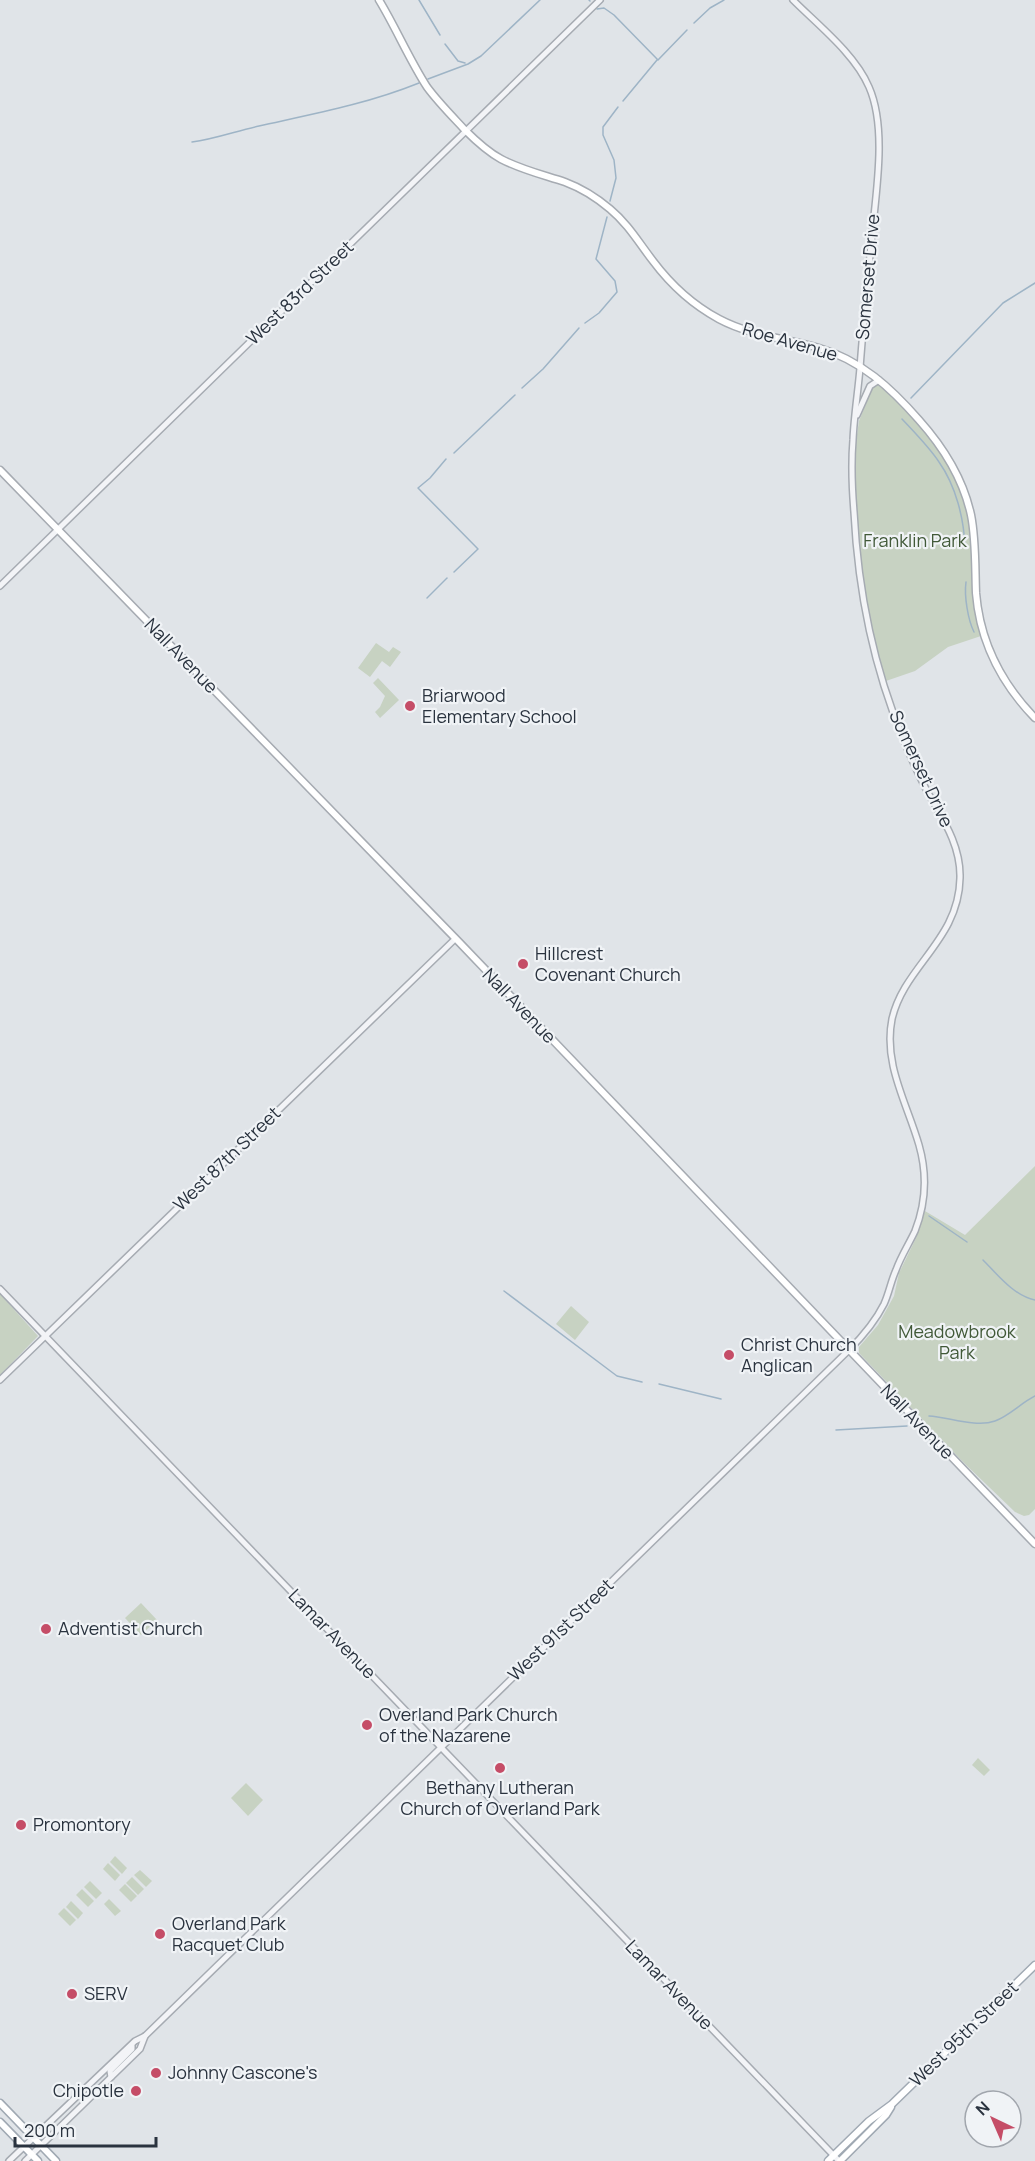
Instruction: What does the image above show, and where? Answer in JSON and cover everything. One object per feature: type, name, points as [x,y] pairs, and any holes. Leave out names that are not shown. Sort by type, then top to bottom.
[{"type":"main road","name":"Roe Avenue","points":[[379,0],[429,88],[466,131],[499,158],[519,168],[568,183],[608,208],[638,239],[675,287],[707,312],[738,328],[841,355],[879,380],[921,422],[954,467],[971,517],[978,608],[984,635],[1007,685],[1035,718]]},
{"type":"main road","name":"Nall Avenue","points":[[0,470],[455,939],[1035,1544]]},
{"type":"main road","name":"West 95th Street","points":[[828,2161],[869,2121],[892,2104],[1035,1965]]},
{"type":"main road","points":[[0,2103],[56,2161]]},
{"type":"main road","name":"West 95th Street","points":[[840,2161],[886,2115],[892,2104]]},
{"type":"main road","points":[[0,2122],[38,2161]]},
{"type":"street","name":"West 83rd Street","points":[[0,586],[600,0]]},
{"type":"street","name":"Somerset Drive","points":[[793,0],[858,67],[870,87],[877,110],[878,158],[855,422],[853,477],[856,546],[870,633],[889,702],[903,740],[954,840],[960,879],[957,903],[948,926],[903,993],[894,1012],[891,1029],[893,1071],[922,1156],[924,1191],[919,1219],[883,1305],[871,1326],[849,1350]]},
{"type":"street","points":[[855,422],[870,386],[879,380]]},
{"type":"street","name":"West 87th Street","points":[[0,1380],[455,939]]},
{"type":"street","name":"Lamar Avenue","points":[[0,1289],[840,2161]]},
{"type":"street","name":"West 91st Street","points":[[9,2161],[132,2044],[145,2036],[849,1350]]},
{"type":"street","name":"West 91st Street","points":[[25,2161],[140,2049],[145,2036]]},
{"type":"street","points":[[111,2077],[110,2071],[132,2049],[132,2044]]},
{"type":"street","points":[[90,2098],[92,2091],[107,2076],[104,2070]]},
{"type":"green space","name":"Franklin Park","points":[[877,384],[897,396],[946,453],[968,507],[976,593],[984,635],[948,647],[915,671],[883,682],[863,597],[853,462],[859,421],[872,389]]},
{"type":"green space","points":[[376,643],[389,652],[393,647],[401,652],[390,667],[382,661],[370,677],[358,668]]},
{"type":"green space","points":[[378,678],[399,700],[380,718],[375,712],[385,696],[373,683]]},
{"type":"green space","name":"Meadowbrook Park","points":[[1035,1166],[1035,1509],[1029,1515],[1024,1516],[1015,1512],[963,1462],[859,1353],[859,1347],[878,1325],[894,1296],[899,1273],[916,1238],[925,1211],[965,1235]]},
{"type":"green space","points":[[0,1294],[38,1336],[0,1375]]},
{"type":"green space","points":[[571,1306],[589,1322],[575,1340],[556,1324]]},
{"type":"green space","points":[[141,1603],[157,1620],[141,1635],[125,1618]]},
{"type":"green space","points":[[978,1758],[990,1770],[984,1776],[972,1765]]},
{"type":"green space","points":[[246,1783],[263,1800],[248,1816],[231,1798]]},
{"type":"green space","points":[[115,1856],[127,1868],[122,1874],[110,1862]]},
{"type":"green space","points":[[108,1863],[120,1875],[115,1881],[103,1869]]},
{"type":"green space","points":[[140,1870],[152,1881],[146,1887],[134,1875]]},
{"type":"green space","points":[[132,1877],[144,1889],[138,1895],[126,1883]]},
{"type":"green space","points":[[90,1881],[102,1893],[96,1899],[84,1887]]},
{"type":"green space","points":[[125,1884],[137,1896],[131,1902],[119,1890]]},
{"type":"green space","points":[[82,1889],[94,1901],[88,1907],[76,1895]]},
{"type":"green space","points":[[109,1899],[121,1911],[115,1916],[104,1904]]},
{"type":"green space","points":[[71,1901],[83,1913],[78,1919],[66,1907]]},
{"type":"green space","points":[[64,1908],[76,1920],[70,1926],[58,1914]]},
{"type":"waterway","points":[[419,0],[440,35]]},
{"type":"waterway","points":[[428,79],[468,64],[481,56],[540,0]]},
{"type":"waterway","points":[[694,23],[710,8],[724,0]]},
{"type":"waterway","points":[[597,9],[604,8],[614,15],[658,60],[687,30]]},
{"type":"waterway","points":[[445,44],[458,61],[465,63]]},
{"type":"waterway","points":[[623,101],[657,60]]},
{"type":"waterway","points":[[192,142],[340,108],[419,83]]},
{"type":"waterway","points":[[610,201],[616,178],[614,160],[603,135],[603,127],[618,107]]},
{"type":"waterway","points":[[585,323],[599,313],[617,292],[615,281],[596,259],[607,217]]},
{"type":"waterway","points":[[911,398],[1003,303],[1035,283]]},
{"type":"waterway","points":[[522,388],[543,369],[579,328]]},
{"type":"waterway","points":[[454,453],[515,395]]},
{"type":"waterway","points":[[902,419],[935,456],[950,481],[961,514],[965,547]]},
{"type":"waterway","points":[[446,459],[418,488],[478,549],[454,572]]},
{"type":"waterway","points":[[427,598],[447,578]]},
{"type":"waterway","points":[[966,582],[967,608],[974,632]]},
{"type":"waterway","points":[[929,1216],[967,1242]]},
{"type":"waterway","points":[[983,1260],[1013,1289],[1035,1300]]},
{"type":"waterway","points":[[504,1291],[617,1376],[642,1382]]},
{"type":"waterway","points":[[659,1384],[721,1399]]},
{"type":"waterway","points":[[929,1416],[971,1423],[987,1423],[1005,1416],[1035,1396]]},
{"type":"waterway","points":[[836,1430],[907,1426]]},
{"type":"place","name":"Briarwood Elementary School","points":[[410,706]]},
{"type":"place","name":"Hillcrest Covenant Church","points":[[523,964]]},
{"type":"place","name":"Christ Church Anglican","points":[[729,1355]]},
{"type":"place","name":"Adventist Church","points":[[46,1629]]},
{"type":"place","name":"Overland Park Church of the Nazarene","points":[[367,1725]]},
{"type":"place","name":"Bethany Lutheran Church of Overland Park","points":[[500,1768]]},
{"type":"place","name":"Promontory","points":[[21,1825]]},
{"type":"place","name":"Overland Park Racquet Club","points":[[160,1934]]},
{"type":"place","name":"SERV","points":[[72,1994]]},
{"type":"place","name":"Johnny Cascone's","points":[[156,2073]]},
{"type":"place","name":"Chipotle","points":[[136,2091]]}]
